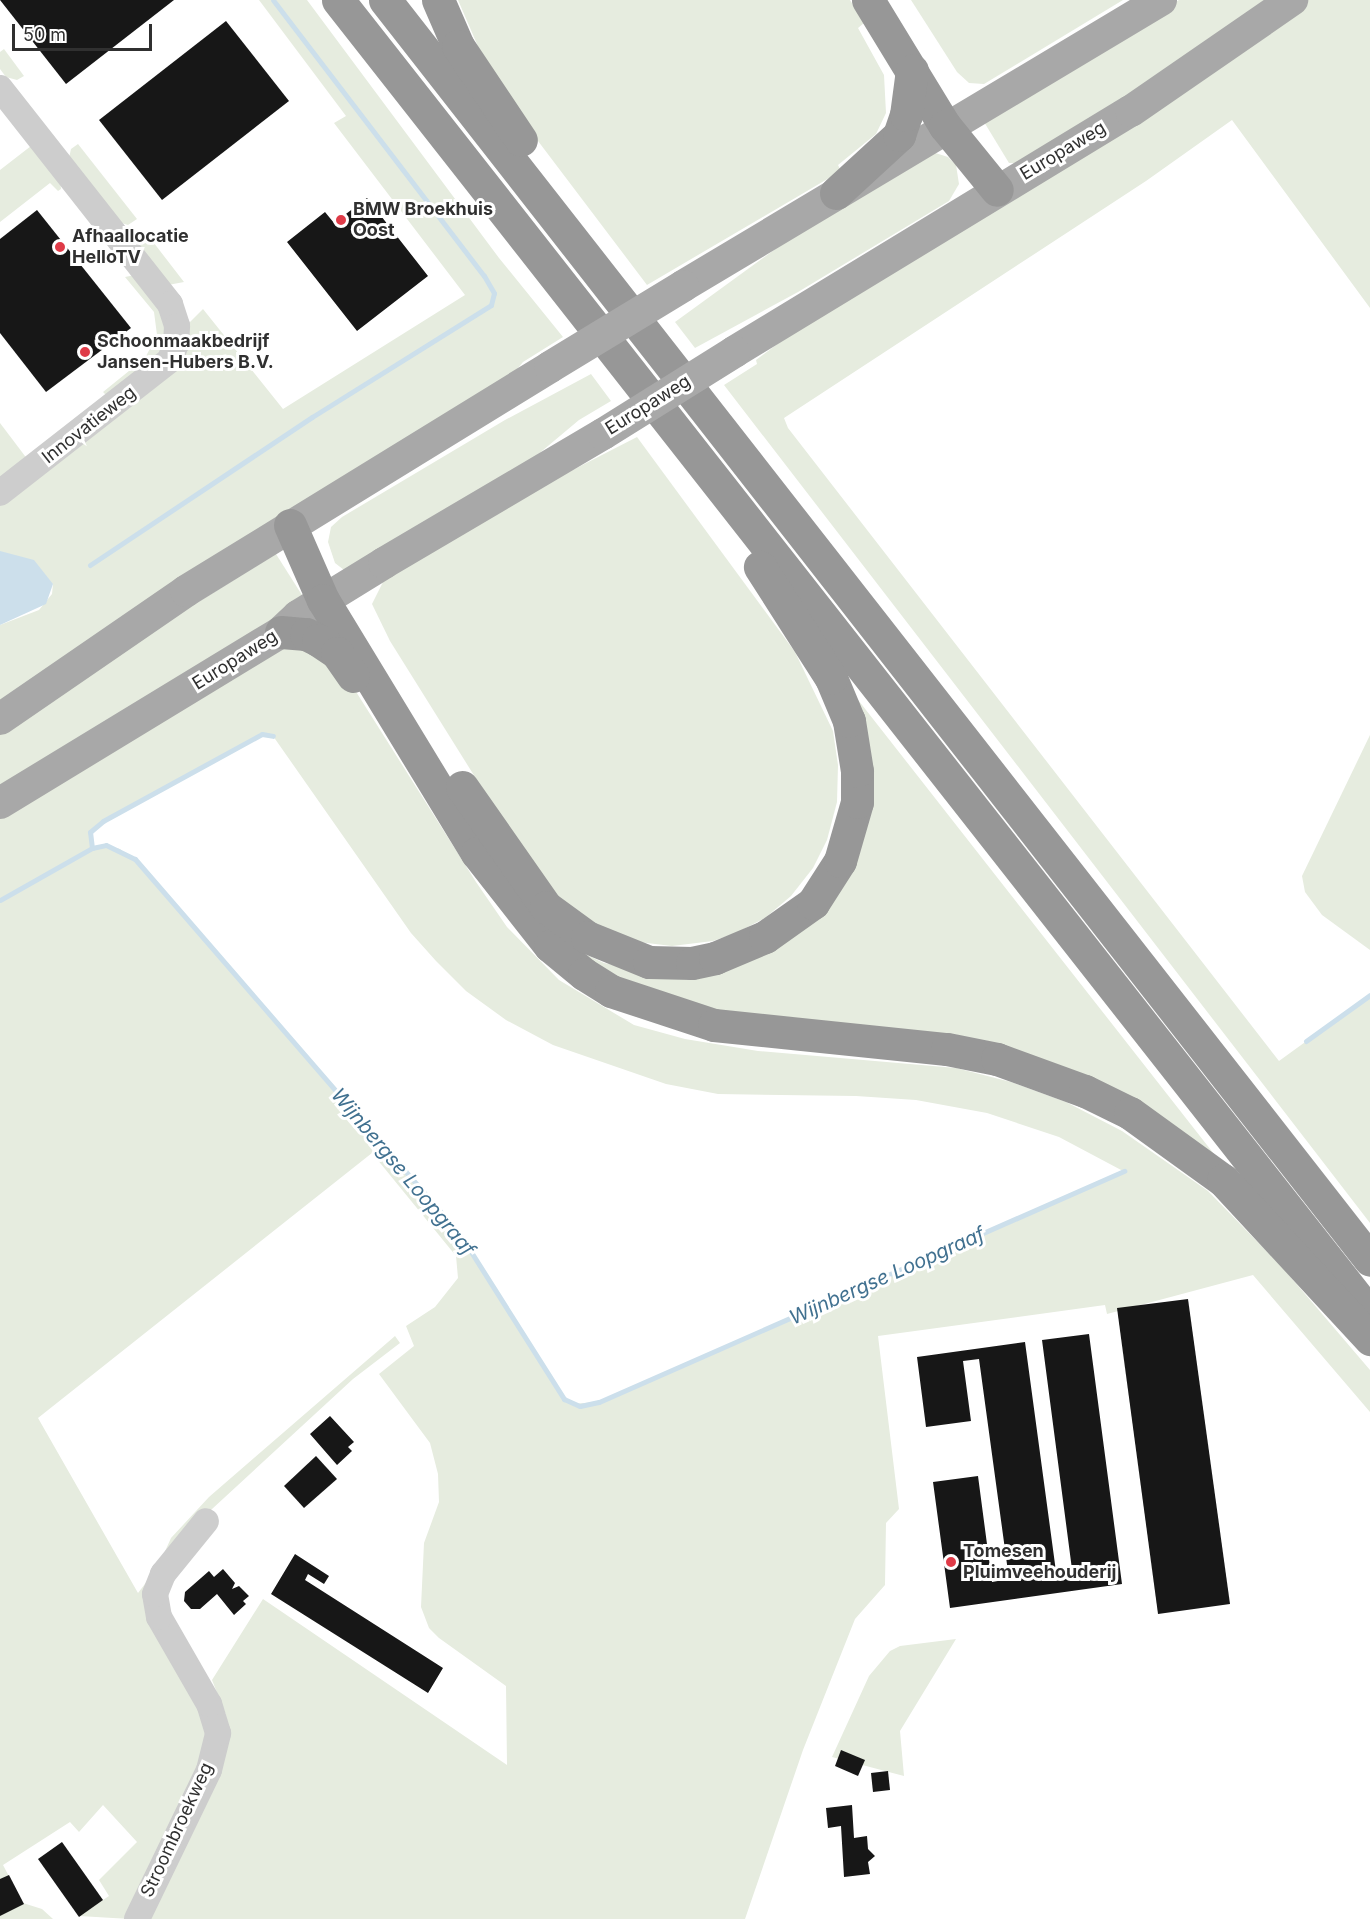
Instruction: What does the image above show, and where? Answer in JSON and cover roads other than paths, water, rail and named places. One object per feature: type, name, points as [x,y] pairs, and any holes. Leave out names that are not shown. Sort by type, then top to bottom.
[{"type":"highway","points":[[338,0],[1370,1314]]},
{"type":"highway","points":[[385,0],[1370,1260]]},
{"type":"highway","points":[[438,0],[458,46],[549,181],[607,283]]},
{"type":"highway","points":[[868,0],[912,70],[957,124]]},
{"type":"highway","points":[[893,0],[957,124],[997,190]]},
{"type":"highway","points":[[836,193],[898,135],[906,115],[912,70]]},
{"type":"highway","points":[[290,525],[332,595],[466,795],[546,907],[587,938],[649,962],[692,963],[715,958],[765,937],[813,903],[840,861],[856,802],[858,771],[849,721],[831,678],[671,426]]},
{"type":"highway","points":[[332,595],[399,725],[477,854],[550,946],[611,991],[714,1025],[947,1049],[997,1059],[1085,1091],[1130,1113],[1223,1179],[1370,1339]]},
{"type":"highway","points":[[281,632],[306,634],[337,653],[370,701],[399,725]]},
{"type":"main road","points":[[0,719],[290,525],[836,193],[874,175],[1161,0]]},
{"type":"main road","name":"Europaweg","points":[[0,803],[281,632],[332,595],[603,434],[997,190],[1131,111],[1292,0]]},
{"type":"street","name":"Innovatieweg","points":[[0,88],[170,304],[177,326],[176,344],[170,360],[0,493]]},
{"type":"street","name":"Stroombroekweg","points":[[137,1919],[209,1770],[218,1733],[209,1704],[159,1617],[154,1594],[163,1574],[206,1521]]},
{"type":"water","points":[[0,551],[34,560],[53,584],[46,604],[0,625]]},
{"type":"waterway","points":[[90,565],[312,417],[491,305],[494,293],[484,276],[273,0]]},
{"type":"waterway","points":[[92,848],[90,832],[103,821],[262,734],[273,736]]},
{"type":"waterway","name":"Wijnbergse Loopgraaf","points":[[0,900],[92,848],[106,845],[135,859],[461,1236],[564,1399],[580,1406],[599,1402],[1124,1171]]},
{"type":"waterway","name":"Wijnbergse Loopgraaf","points":[[1306,1041],[1370,995]]},
{"type":"place","name":"BMW Broekhuis Oost","points":[[341,220]]},
{"type":"place","name":"Afhaallocatie HelloTV","points":[[60,247]]},
{"type":"place","name":"Schoonmaakbedrijf Jansen-Hubers B.V.","points":[[85,352]]},
{"type":"place","name":"Tomesen Pluimveehouderij","points":[[951,1562]]}]
